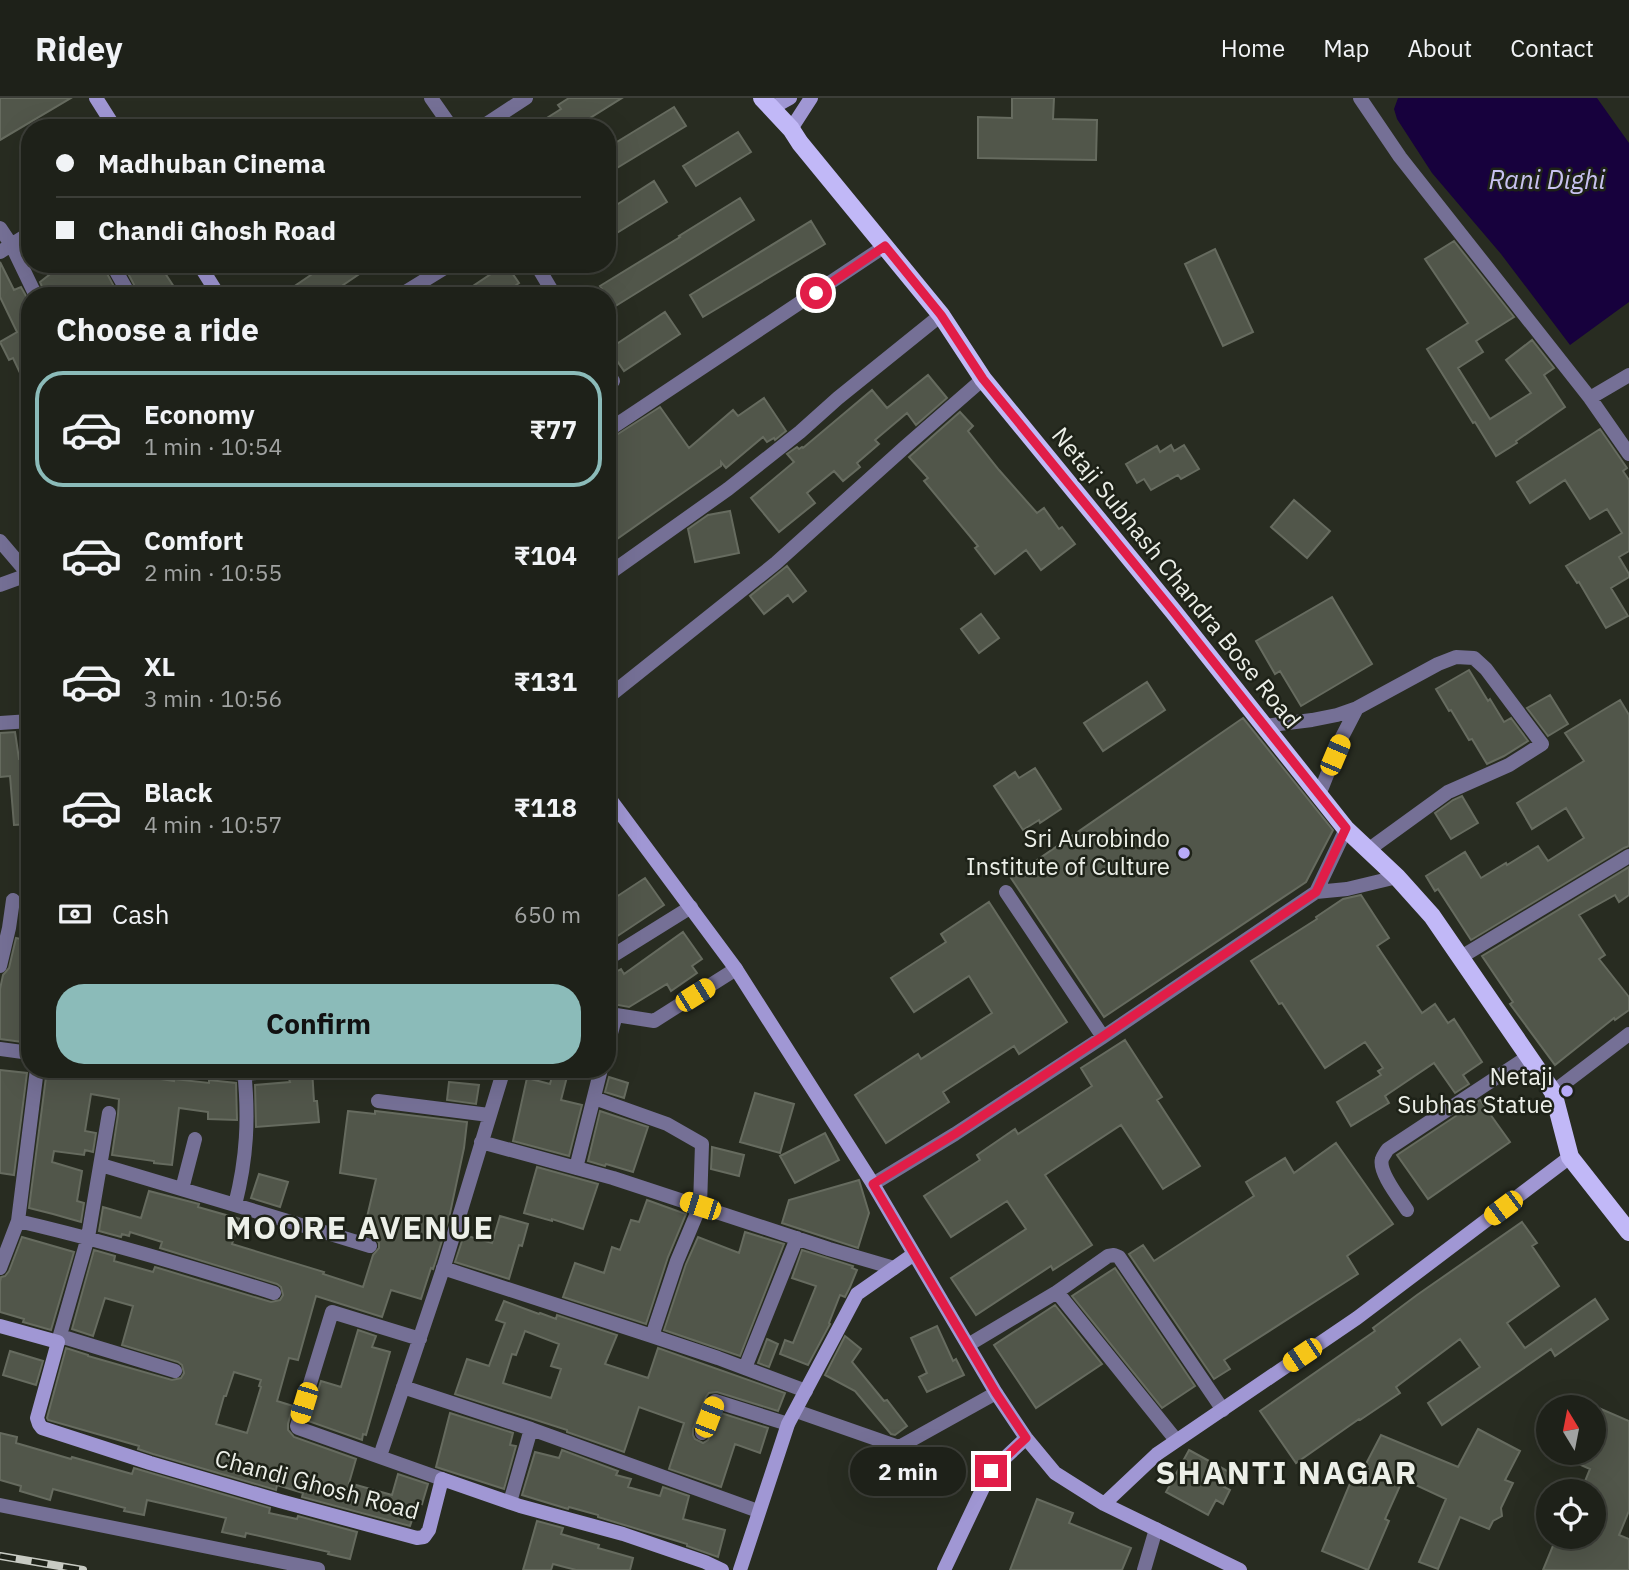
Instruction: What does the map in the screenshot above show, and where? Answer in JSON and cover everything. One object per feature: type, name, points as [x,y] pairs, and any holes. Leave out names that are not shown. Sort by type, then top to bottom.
[{"type":"main road","name":"Netaji Subhash Chandra Bose Road","points":[[767,103],[941,315],[983,379],[1319,795],[1346,828],[1397,877],[1432,916],[1553,1092],[1570,1157],[1629,1232]]},
{"type":"street","points":[[96,98],[109,119]]},
{"type":"street","points":[[431,98],[446,119]]},
{"type":"street","points":[[494,119],[526,98]]},
{"type":"street","points":[[767,103],[790,98]]},
{"type":"street","points":[[791,130],[811,98]]},
{"type":"street","points":[[1360,98],[1407,166],[1590,398],[1629,454]]},
{"type":"street","points":[[0,228],[6,249],[21,272]]},
{"type":"street","points":[[6,249],[21,239]]},
{"type":"street","points":[[616,425],[885,246]]},
{"type":"street","points":[[413,287],[436,273]]},
{"type":"street","points":[[616,570],[728,489],[941,315]]},
{"type":"street","points":[[1590,398],[1629,375]]},
{"type":"street","points":[[616,691],[776,563],[983,379]]},
{"type":"street","points":[[0,541],[21,566]]},
{"type":"street","points":[[0,585],[21,578]]},
{"type":"street","points":[[1264,726],[1324,718],[1357,708],[1456,657],[1474,658],[1486,669],[1542,744],[1510,765],[1448,792],[1368,850]]},
{"type":"street","points":[[1319,795],[1357,708]]},
{"type":"street","points":[[0,723],[21,722]]},
{"type":"street","points":[[616,807],[736,968],[873,1184],[996,1393],[1026,1438],[1055,1473],[1104,1504],[1240,1570]]},
{"type":"street","points":[[1316,892],[1346,828]]},
{"type":"street","points":[[1461,957],[1629,856]]},
{"type":"street","points":[[873,1184],[955,1134],[1316,892],[1348,890],[1397,877]]},
{"type":"street","points":[[1006,892],[1102,1037]]},
{"type":"street","points":[[0,966],[13,900]]},
{"type":"street","points":[[616,954],[691,907]]},
{"type":"street","points":[[616,1014],[654,1021],[736,968]]},
{"type":"street","points":[[1553,1092],[1629,1034]]},
{"type":"street","points":[[0,1049],[21,1052]]},
{"type":"street","points":[[1408,1210],[1381,1167],[1382,1158],[1388,1149],[1529,1056]]},
{"type":"street","points":[[0,1268],[18,1221],[36,1078]]},
{"type":"street","points":[[235,1205],[243,1174],[247,1136],[245,1078]]},
{"type":"street","points":[[380,1456],[443,1268],[500,1078]]},
{"type":"street","points":[[576,1168],[599,1078]]},
{"type":"street","points":[[594,1098],[667,1124],[702,1144],[700,1206],[677,1261],[652,1336]]},
{"type":"street","points":[[377,1101],[489,1115]]},
{"type":"street","points":[[59,1339],[88,1237],[109,1113]]},
{"type":"street","points":[[182,1189],[195,1139]]},
{"type":"street","points":[[481,1142],[613,1178],[894,1268]]},
{"type":"street","points":[[1104,1504],[1157,1454],[1357,1318],[1570,1157]]},
{"type":"street","points":[[100,1165],[370,1246]]},
{"type":"street","points":[[18,1221],[88,1237],[274,1293]]},
{"type":"street","points":[[745,1368],[797,1238]]},
{"type":"street","points":[[740,1570],[792,1418],[857,1294],[914,1254]]},
{"type":"street","points":[[968,1345],[1057,1292],[1108,1256],[1114,1255],[1119,1257],[1223,1410]]},
{"type":"street","points":[[443,1268],[652,1336],[806,1391]]},
{"type":"street","points":[[1057,1292],[1176,1440]]},
{"type":"street","points":[[419,1339],[331,1313],[297,1427],[443,1479]]},
{"type":"street","points":[[0,1326],[59,1339],[175,1371]]},
{"type":"street","name":"Chandi Ghosh Road","points":[[59,1339],[37,1418],[43,1428],[150,1463],[417,1538],[424,1537],[429,1530],[443,1479],[510,1502],[623,1534],[722,1570]]},
{"type":"street","points":[[403,1387],[531,1429],[758,1511]]},
{"type":"street","points":[[702,1433],[715,1401],[792,1418],[899,1447],[996,1393]]},
{"type":"street","points":[[510,1502],[531,1429]]},
{"type":"street","points":[[944,1570],[991,1471],[1026,1438]]},
{"type":"street","points":[[0,1505],[318,1569]]},
{"type":"street","points":[[1144,1570],[1156,1529]]},
{"type":"water","name":"Rani Dighi","points":[[1398,98],[1597,98],[1629,143],[1629,302],[1570,345],[1501,254],[1432,173],[1397,119],[1394,109]]},
{"type":"building","points":[[0,98],[71,98],[36,119],[21,119],[21,128],[0,140]]},
{"type":"building","points":[[569,98],[622,98],[588,119],[545,119],[561,109],[558,105]]},
{"type":"building","points":[[1012,98],[1054,98],[1053,119],[1097,120],[1096,160],[978,158],[978,117],[1012,118]]},
{"type":"building","points":[[674,107],[686,126],[616,169],[616,142]]},
{"type":"building","points":[[738,132],[751,152],[696,186],[683,166]]},
{"type":"building","points":[[654,181],[667,202],[616,233],[616,205]]},
{"type":"building","points":[[740,198],[754,220],[616,306],[616,287],[600,286]]},
{"type":"building","points":[[811,221],[825,244],[703,317],[690,295]]},
{"type":"building","points":[[1454,241],[1514,317],[1476,341],[1483,352],[1458,368],[1490,419],[1531,393],[1506,360],[1532,340],[1554,368],[1544,375],[1565,407],[1496,456],[1427,349],[1468,323],[1425,259]]},
{"type":"building","points":[[1215,249],[1253,332],[1223,346],[1185,264]]},
{"type":"building","points":[[0,262],[14,290],[21,287],[21,375],[13,358],[9,360],[0,342],[17,332],[0,297]]},
{"type":"building","points":[[48,273],[107,273],[114,287],[42,287],[40,282],[49,275]]},
{"type":"building","points":[[128,273],[165,273],[174,287],[135,287]]},
{"type":"building","points":[[314,273],[361,273],[340,287],[293,287]]},
{"type":"building","points":[[492,273],[512,273],[519,283],[513,287],[472,287]]},
{"type":"building","points":[[665,312],[680,334],[624,371],[616,359],[616,344]]},
{"type":"building","points":[[928,375],[947,398],[916,425],[907,413],[875,440],[879,444],[857,463],[860,467],[843,481],[834,471],[807,493],[815,503],[779,532],[751,498],[794,462],[787,454],[797,447],[803,448],[872,390],[887,408]]},
{"type":"building","points":[[764,398],[786,431],[775,440],[774,438],[767,442],[763,437],[726,468],[721,462],[721,466],[616,540],[616,435],[660,407],[689,448],[733,410],[738,416]]},
{"type":"building","points":[[960,412],[973,426],[968,431],[999,470],[1037,513],[1044,508],[1059,529],[1062,527],[1075,544],[1041,570],[1026,550],[995,574],[975,548],[978,546],[924,481],[928,478],[909,457]]},
{"type":"building","points":[[1600,429],[1627,468],[1623,471],[1629,480],[1629,551],[1619,557],[1629,577],[1611,588],[1628,616],[1606,628],[1579,582],[1577,583],[1566,566],[1622,533],[1607,509],[1590,519],[1565,480],[1530,503],[1517,482]]},
{"type":"building","points":[[1171,445],[1174,451],[1184,445],[1199,469],[1181,479],[1178,475],[1151,490],[1144,479],[1137,483],[1126,464],[1157,446],[1160,452]]},
{"type":"building","points":[[1294,500],[1330,531],[1307,558],[1271,527]]},
{"type":"building","points":[[730,511],[739,553],[695,562],[688,529],[708,515]]},
{"type":"building","points":[[787,566],[806,591],[793,602],[788,595],[764,614],[750,596]]},
{"type":"building","points":[[1332,597],[1372,664],[1301,706],[1280,671],[1275,674],[1256,641]]},
{"type":"building","points":[[981,614],[999,638],[979,653],[961,629]]},
{"type":"building","points":[[1469,670],[1504,722],[1511,718],[1528,741],[1487,764],[1436,689]]},
{"type":"building","points":[[1147,682],[1165,710],[1103,751],[1084,723]]},
{"type":"building","points":[[1550,695],[1568,724],[1548,736],[1527,708]]},
{"type":"building","points":[[1620,700],[1629,715],[1629,846],[1471,940],[1438,889],[1435,891],[1426,876],[1465,852],[1481,878],[1538,846],[1548,861],[1584,838],[1566,808],[1532,829],[1517,803],[1584,761],[1565,733]]},
{"type":"building","name":"Sri Aurobindo Institute of Culture","points":[[1243,718],[1333,830],[1306,882],[1104,1017],[1011,878]]},
{"type":"building","points":[[15,732],[21,759],[21,825],[14,825],[10,776],[0,777],[0,733]]},
{"type":"building","points":[[1035,768],[1061,809],[1023,830],[994,786],[1015,772],[1019,778]]},
{"type":"building","points":[[1462,796],[1478,823],[1451,839],[1435,813]]},
{"type":"building","points":[[1629,867],[1629,895],[1619,902],[1615,895],[1579,915],[1605,955],[1599,959],[1629,997],[1629,1010],[1615,1020],[1614,1018],[1555,1065],[1510,1004],[1513,1002],[1482,956]]},
{"type":"building","points":[[645,878],[664,905],[616,937],[616,897]]},
{"type":"building","points":[[1361,895],[1389,938],[1377,946],[1422,1013],[1435,1004],[1448,1023],[1454,1019],[1482,1062],[1463,1075],[1469,1084],[1455,1093],[1434,1063],[1385,1096],[1389,1103],[1351,1126],[1337,1102],[1381,1075],[1378,1071],[1383,1068],[1365,1042],[1325,1068],[1251,961],[1343,899]]},
{"type":"building","points":[[989,902],[1067,1022],[1019,1054],[1014,1046],[943,1092],[949,1102],[886,1143],[855,1095],[918,1054],[921,1059],[992,1013],[969,976],[914,1012],[891,978],[946,942],[941,934]]},
{"type":"building","points":[[683,932],[702,959],[692,966],[697,973],[671,991],[667,984],[629,1007],[616,1005],[616,972],[621,969],[624,974]]},
{"type":"building","points":[[16,938],[21,939],[21,1042],[0,1039],[0,989],[3,975],[9,968]]},
{"type":"building","points":[[1125,1040],[1162,1097],[1157,1100],[1200,1166],[1163,1189],[1121,1125],[1045,1175],[1092,1245],[1053,1270],[1051,1266],[976,1315],[951,1278],[1026,1229],[1007,1201],[951,1237],[924,1196],[980,1160],[977,1155],[1015,1129],[1018,1134],[1092,1086],[1081,1068]]},
{"type":"building","points":[[0,1070],[21,1072],[21,1078],[26,1078],[14,1175],[0,1173]]},
{"type":"building","points":[[46,1078],[155,1078],[236,1083],[237,1120],[208,1119],[208,1112],[179,1108],[172,1165],[112,1155],[119,1099],[91,1094],[85,1131],[96,1133],[93,1152],[85,1150],[84,1155],[54,1151],[52,1162],[82,1171],[77,1201],[84,1203],[81,1222],[29,1208]]},
{"type":"building","points":[[313,1078],[319,1122],[256,1127],[255,1085],[290,1082],[289,1079]]},
{"type":"building","points":[[527,1078],[550,1084],[552,1078],[567,1078],[561,1100],[582,1105],[569,1156],[513,1141]]},
{"type":"building","points":[[609,1078],[628,1083],[624,1098],[605,1092]]},
{"type":"building","points":[[449,1082],[479,1085],[476,1104],[447,1100]]},
{"type":"building","points":[[755,1093],[794,1104],[780,1153],[740,1142]]},
{"type":"building","points":[[1480,1100],[1510,1142],[1428,1199],[1397,1155]]},
{"type":"building","points":[[348,1111],[375,1114],[375,1111],[467,1122],[449,1218],[421,1299],[391,1290],[382,1317],[316,1296],[298,1360],[289,1358],[277,1401],[293,1406],[288,1430],[294,1437],[356,1459],[349,1483],[392,1495],[398,1474],[428,1484],[422,1504],[418,1502],[410,1526],[302,1497],[303,1493],[277,1485],[276,1490],[153,1454],[138,1449],[139,1446],[48,1420],[66,1348],[172,1380],[181,1378],[184,1373],[178,1362],[122,1345],[133,1306],[105,1298],[93,1336],[72,1329],[94,1250],[115,1256],[114,1261],[153,1272],[155,1267],[271,1302],[280,1300],[283,1295],[277,1284],[160,1248],[162,1242],[130,1232],[129,1236],[122,1234],[121,1237],[99,1231],[103,1207],[141,1218],[149,1191],[199,1204],[198,1207],[240,1219],[232,1244],[363,1287],[373,1255],[379,1248],[376,1239],[363,1234],[376,1179],[340,1173]],"holes":[[[234,1372],[261,1380],[247,1433],[216,1424]]]},
{"type":"building","points":[[600,1111],[648,1127],[633,1172],[588,1161]]},
{"type":"building","points":[[825,1133],[839,1160],[795,1183],[780,1156]]},
{"type":"building","points":[[1336,1143],[1393,1224],[1347,1256],[1358,1274],[1224,1360],[1230,1369],[1214,1379],[1129,1254],[1143,1245],[1154,1261],[1254,1196],[1246,1182],[1285,1158],[1294,1173]]},
{"type":"building","points":[[712,1147],[744,1155],[739,1176],[711,1169]]},
{"type":"building","points":[[537,1167],[598,1184],[583,1229],[524,1213]]},
{"type":"building","points":[[259,1174],[288,1182],[280,1207],[251,1198]]},
{"type":"building","points":[[859,1180],[869,1213],[858,1248],[782,1223],[789,1200]]},
{"type":"building","points":[[647,1200],[686,1214],[668,1257],[646,1324],[563,1297],[575,1263],[604,1273],[612,1247],[620,1250],[631,1220],[639,1222]]},
{"type":"building","points":[[500,1216],[528,1224],[509,1279],[455,1262],[464,1235],[492,1243]]},
{"type":"building","points":[[1522,1222],[1537,1243],[1532,1246],[1559,1286],[1507,1323],[1525,1348],[1595,1299],[1608,1319],[1555,1356],[1551,1349],[1442,1425],[1428,1403],[1480,1367],[1460,1339],[1396,1387],[1400,1393],[1296,1463],[1260,1411],[1375,1331],[1373,1328],[1417,1295]]},
{"type":"building","points":[[745,1232],[784,1244],[740,1356],[664,1330],[698,1237],[739,1253]]},
{"type":"building","points":[[22,1237],[74,1252],[51,1330],[0,1312],[1,1277],[9,1271]]},
{"type":"building","points":[[802,1250],[853,1266],[852,1268],[857,1270],[845,1297],[840,1295],[830,1324],[808,1365],[780,1354],[785,1340],[793,1343],[816,1286],[792,1278]]},
{"type":"building","points":[[1115,1268],[1195,1386],[1162,1408],[1072,1296]]},
{"type":"building","points":[[504,1301],[539,1314],[556,1319],[557,1315],[617,1335],[605,1364],[648,1378],[658,1348],[785,1393],[778,1411],[717,1392],[709,1393],[706,1397],[693,1429],[695,1439],[703,1443],[708,1440],[721,1413],[768,1428],[760,1453],[735,1444],[721,1487],[669,1469],[684,1423],[639,1407],[624,1452],[567,1430],[455,1394],[467,1359],[489,1366],[505,1323],[496,1320]],"holes":[[[525,1331],[559,1344],[551,1366],[561,1369],[551,1398],[503,1383],[512,1354],[516,1355]]]},
{"type":"building","points":[[1055,1305],[1102,1364],[1036,1408],[994,1345]]},
{"type":"building","points":[[937,1326],[953,1361],[956,1359],[964,1375],[927,1392],[919,1377],[927,1373],[911,1338]]},
{"type":"building","points":[[358,1330],[376,1336],[372,1347],[390,1352],[366,1435],[363,1434],[362,1440],[308,1421],[321,1381],[341,1387]]},
{"type":"building","points":[[845,1336],[861,1349],[852,1362],[907,1426],[895,1435],[891,1434],[855,1391],[825,1375]]},
{"type":"building","points":[[767,1339],[778,1344],[769,1367],[758,1363]]},
{"type":"building","points":[[10,1351],[43,1361],[36,1385],[3,1375]]},
{"type":"building","points":[[1606,1411],[1629,1421],[1629,1511],[1619,1535],[1629,1539],[1629,1570],[1543,1570],[1552,1549],[1606,1549],[1606,1479],[1586,1479],[1590,1469],[1581,1465],[1606,1465]]},
{"type":"building","points":[[450,1413],[513,1433],[510,1445],[516,1446],[504,1489],[436,1467]]},
{"type":"building","points":[[1478,1429],[1520,1451],[1505,1480],[1513,1483],[1501,1508],[1502,1516],[1493,1521],[1489,1529],[1460,1517],[1438,1569],[1419,1562],[1446,1499],[1403,1479],[1385,1519],[1389,1521],[1368,1570],[1322,1551],[1351,1481],[1356,1483],[1381,1435],[1458,1467]]},
{"type":"building","points":[[0,1433],[17,1437],[16,1443],[71,1459],[72,1457],[132,1474],[134,1468],[270,1508],[269,1513],[297,1519],[298,1516],[357,1532],[350,1559],[246,1533],[245,1537],[222,1532],[226,1518],[147,1500],[144,1515],[53,1489],[50,1500],[20,1491],[21,1486],[0,1480]]},
{"type":"building","points":[[562,1450],[618,1471],[616,1475],[631,1479],[628,1487],[660,1496],[663,1487],[689,1496],[683,1519],[725,1530],[718,1557],[598,1515],[522,1495],[535,1452],[559,1458]]},
{"type":"building","points":[[1189,1450],[1231,1473],[1224,1487],[1230,1490],[1223,1504],[1216,1500],[1208,1515],[1166,1492]]},
{"type":"building","points":[[1037,1499],[1073,1513],[1069,1523],[1131,1548],[1122,1570],[1010,1570]]},
{"type":"building","points":[[537,1521],[563,1528],[561,1534],[633,1558],[630,1570],[576,1570],[553,1564],[551,1570],[523,1570]]},
{"type":"railway","points":[[0,1556],[83,1570]]},
{"type":"place","name":"Sri Aurobindo Institute of Culture","points":[[1184,853]]},
{"type":"place","name":"Netaji Subhas Statue","points":[[1567,1091]]},
{"type":"district","name":"MOORE AVENUE","points":[[360,1228]]},
{"type":"district","name":"SHANTI NAGAR","points":[[1287,1473]]},
{"type":"route","points":[[816,293],[885,246],[941,315],[983,379],[1346,828],[1316,892],[955,1134],[873,1184],[996,1393],[1026,1438],[991,1471]]}]
